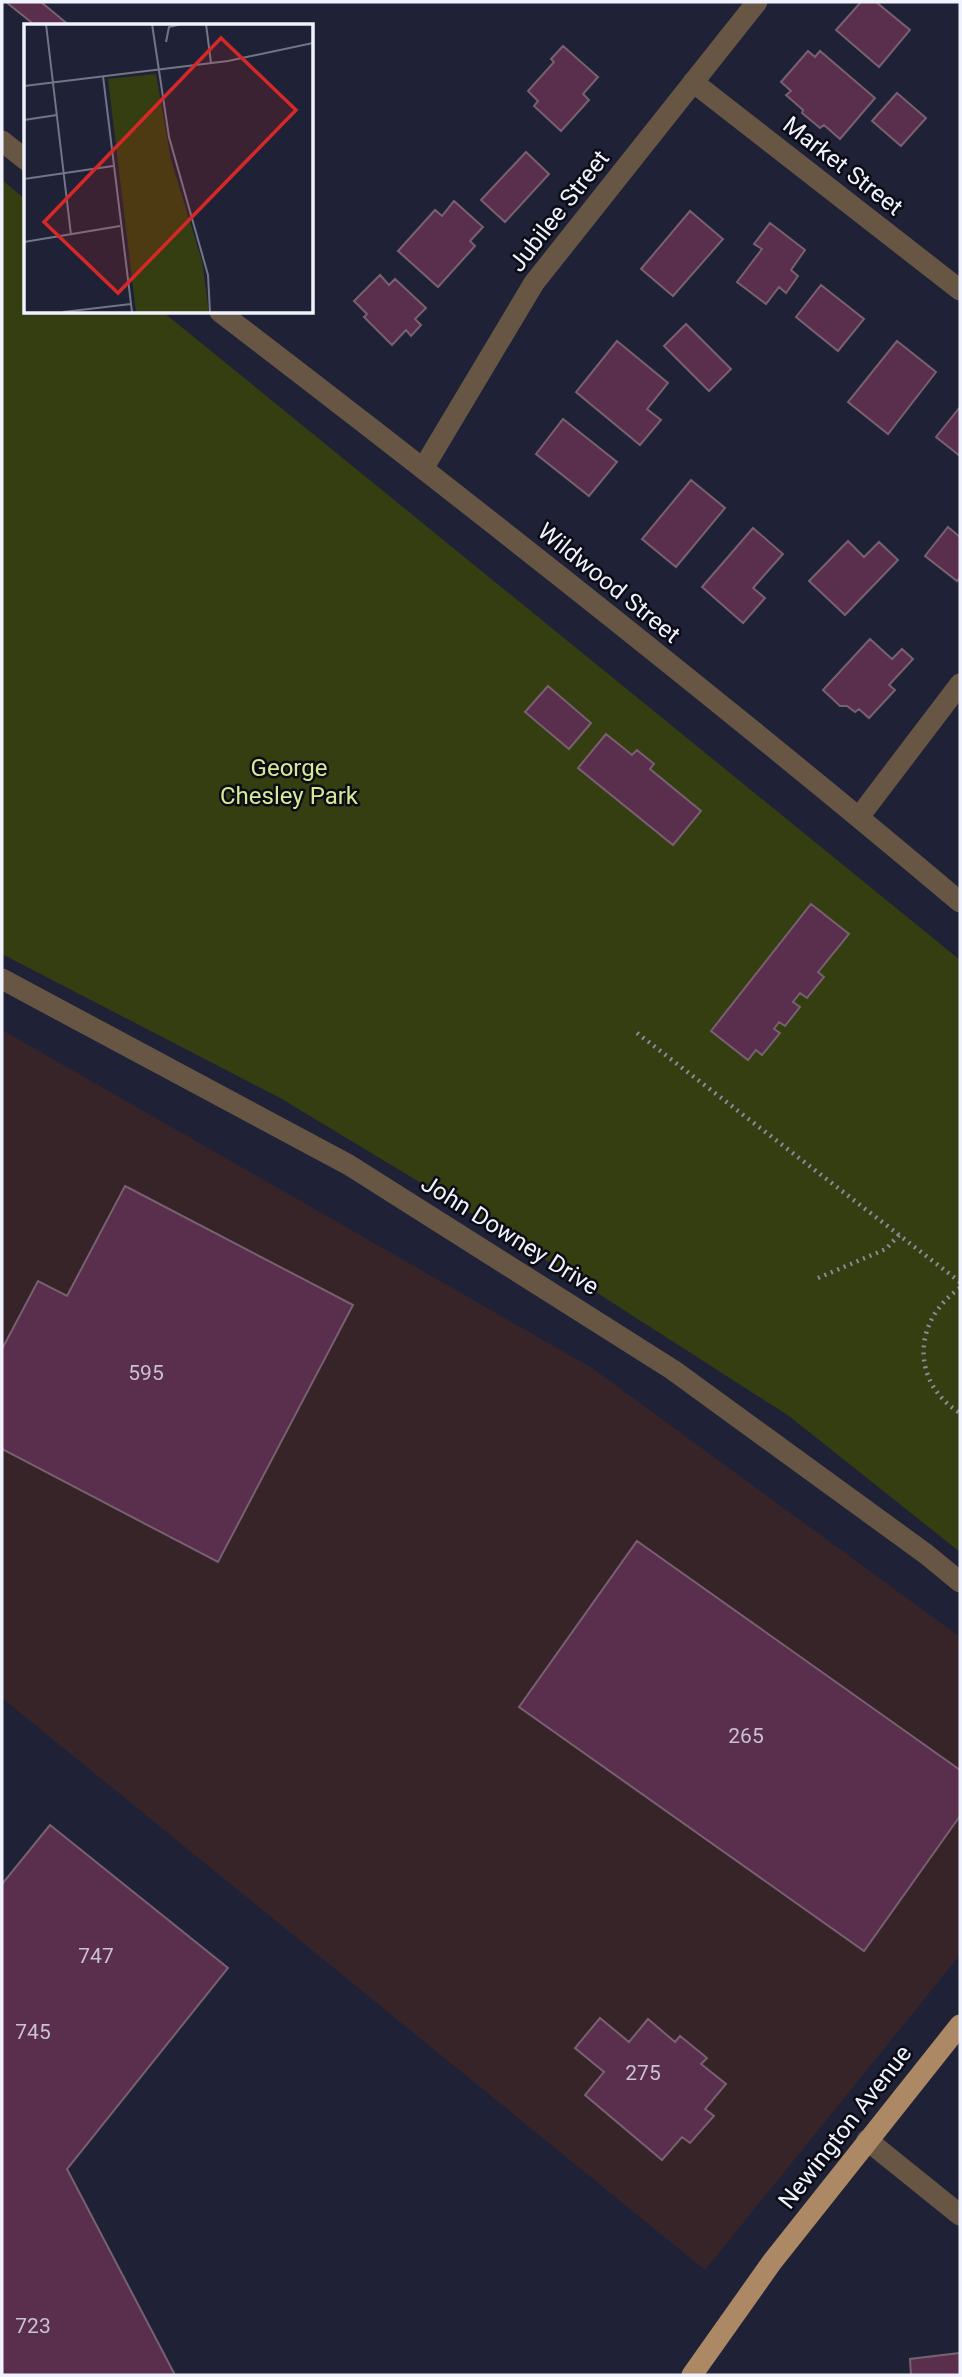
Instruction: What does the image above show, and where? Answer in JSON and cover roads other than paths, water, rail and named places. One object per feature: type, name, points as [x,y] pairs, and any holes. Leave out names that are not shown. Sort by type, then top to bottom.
[{"type":"main road","name":"Newington Avenue","points":[[692,2375],[772,2262],[960,2025]]},
{"type":"street","name":"Jubilee Street","points":[[424,467],[534,283],[757,2]]},
{"type":"street","name":"Market Street","points":[[693,82],[960,290]]},
{"type":"street","points":[[2,141],[24,158]]},
{"type":"street","name":"Wildwood Street","points":[[221,313],[424,467],[859,817],[960,902]]},
{"type":"street","points":[[859,817],[960,684]]},
{"type":"street","name":"John Downey Drive","points":[[2,979],[349,1164],[673,1370],[926,1554],[960,1582]]},
{"type":"street","points":[[867,2140],[960,2215]]},
{"type":"park label","name":"George Chesley Park","points":[[289,782]]}]
